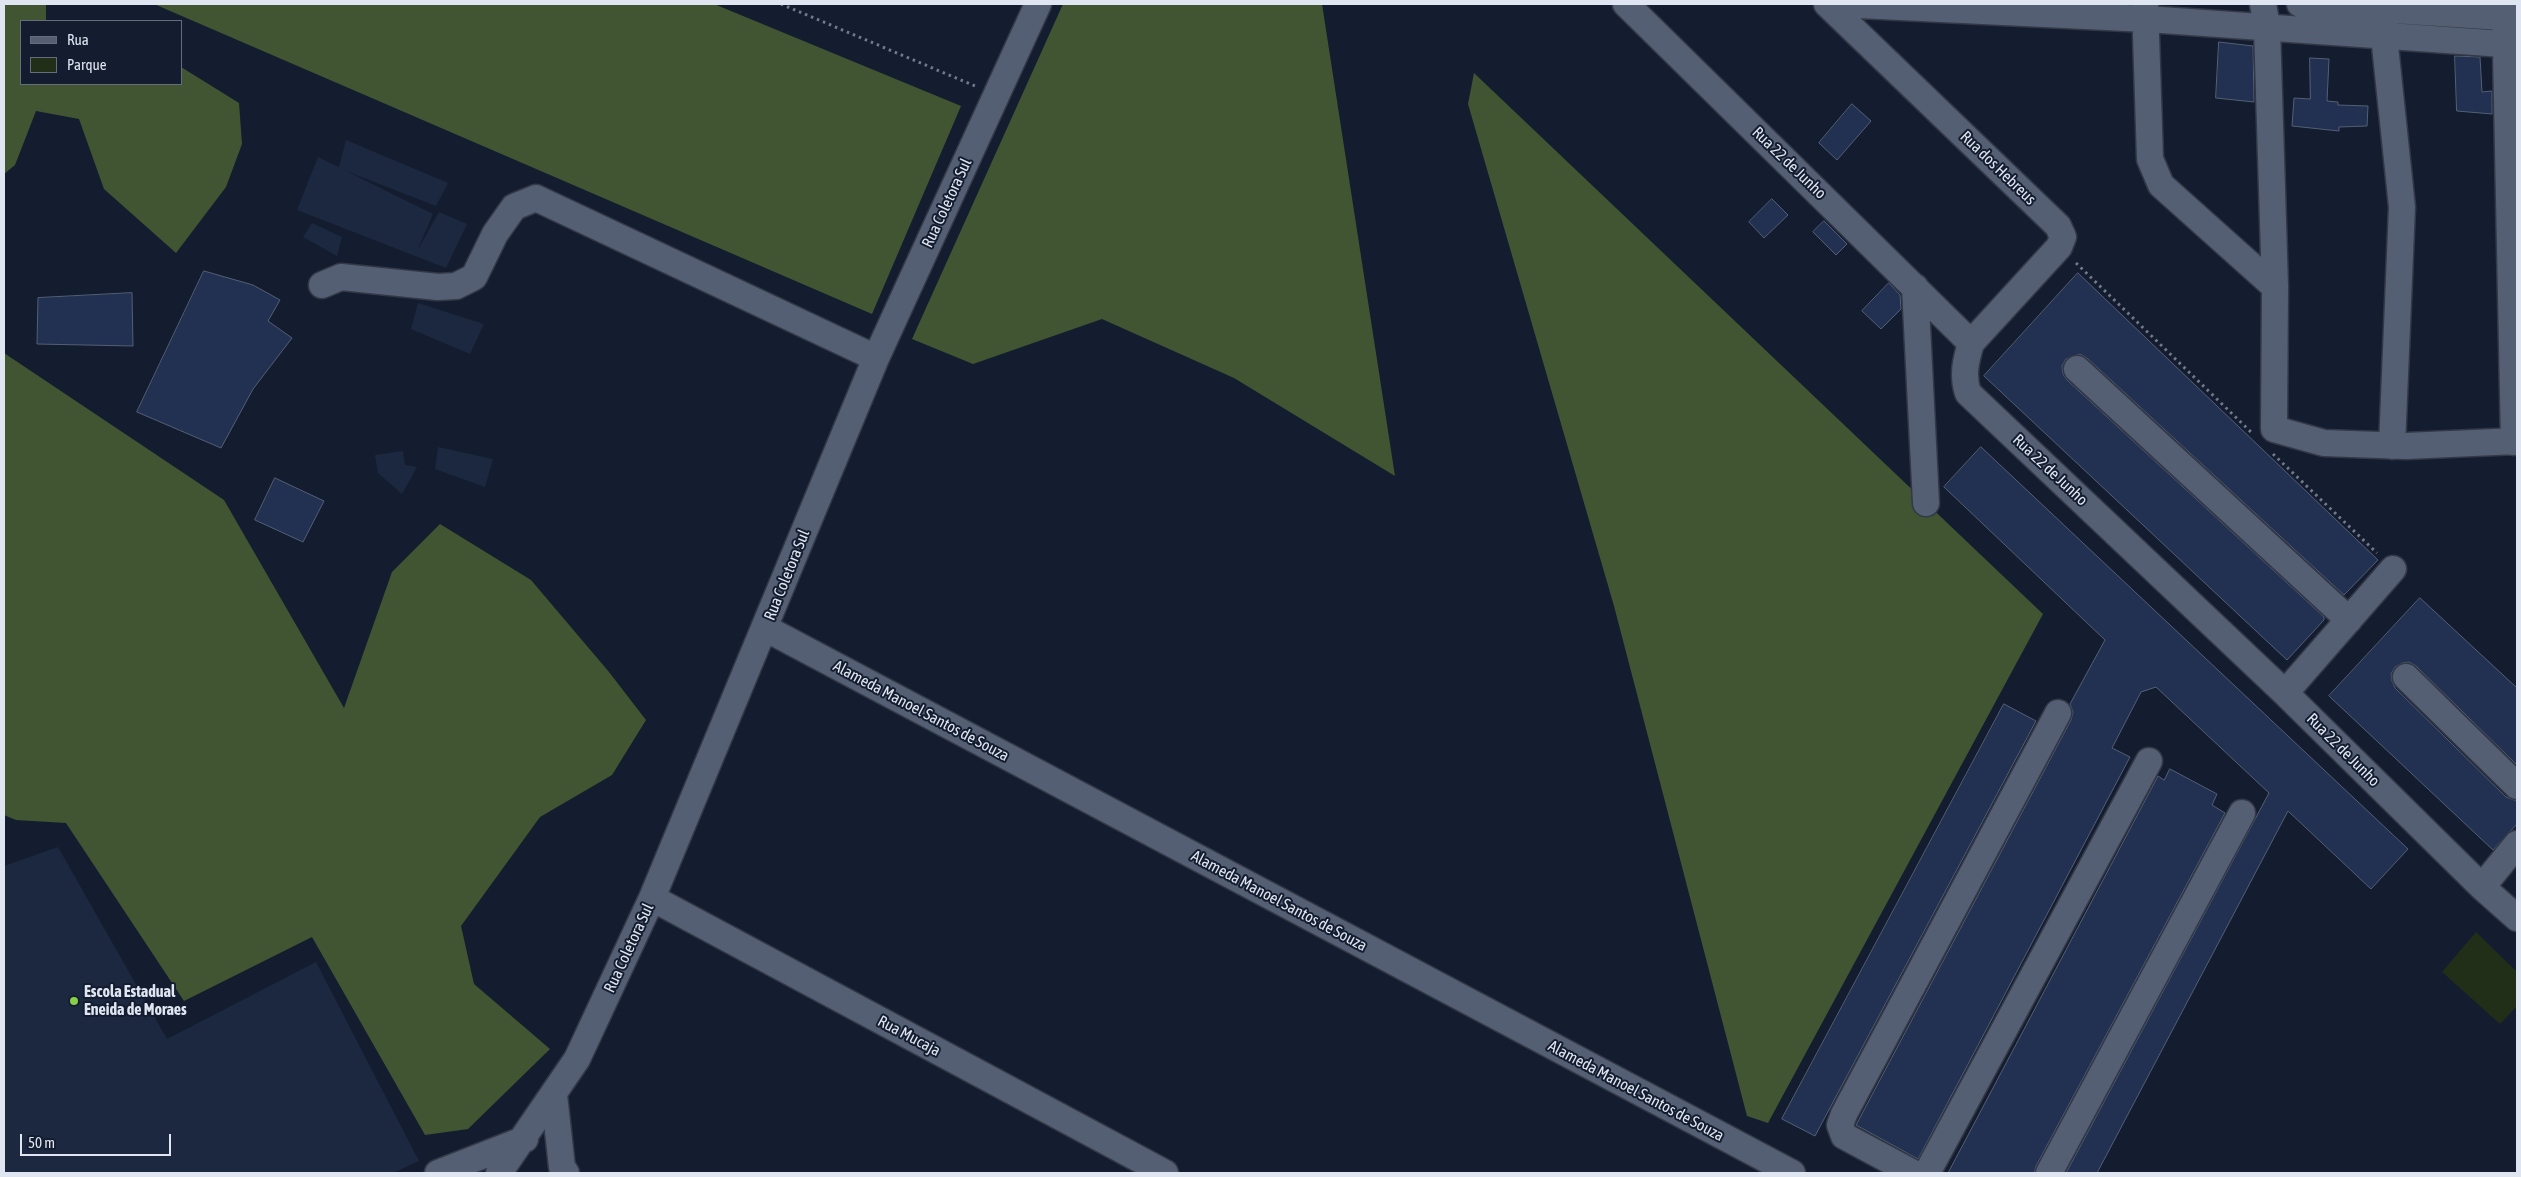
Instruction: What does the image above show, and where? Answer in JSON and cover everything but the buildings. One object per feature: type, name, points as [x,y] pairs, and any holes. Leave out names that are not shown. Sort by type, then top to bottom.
[{"type":"street","name":"Rua Coletora Sul","points":[[499,1173],[578,1060],[652,898],[876,358],[1038,4]]},
{"type":"street","name":"Rua 22 de Junho","points":[[1626,4],[1971,343],[1965,364],[1964,382],[1968,393],[2285,693],[2482,887],[2517,918]]},
{"type":"street","name":"Rua dos Hebreus","points":[[1827,4],[2058,226],[2063,236],[2059,247]]},
{"type":"street","points":[[1839,4],[2265,15],[2384,36],[2512,44]]},
{"type":"street","points":[[2265,15],[2275,287],[2274,429],[2324,443],[2392,446],[2516,442],[2512,44],[2509,13],[2300,4]]},
{"type":"street","points":[[2385,7],[2384,36],[2402,207],[2392,446]]},
{"type":"street","points":[[2146,11],[2150,159],[2161,185],[2275,287]]},
{"type":"street","points":[[322,284],[340,277],[438,287],[456,286],[474,277],[494,234],[514,208],[536,198],[876,358]]},
{"type":"street","points":[[1971,343],[2059,247]]},
{"type":"street","points":[[1915,286],[1926,504]]},
{"type":"street","points":[[2077,369],[2349,620]]},
{"type":"street","points":[[2285,693],[2393,569]]},
{"type":"street","name":"Alameda Manoel Santos de Souza","points":[[765,628],[1792,1173]]},
{"type":"street","points":[[2406,677],[2517,786]]},
{"type":"street","points":[[1913,1173],[1844,1136],[1840,1125],[1844,1114],[2058,713]]},
{"type":"street","points":[[1927,1173],[2149,760]]},
{"type":"street","points":[[2049,1173],[2242,813]]},
{"type":"street","points":[[2482,887],[2517,844]]},
{"type":"street","name":"Rua Mucaja","points":[[652,898],[1165,1173]]},
{"type":"street","points":[[554,1095],[562,1166],[566,1173]]},
{"type":"street","points":[[438,1173],[524,1139]]},
{"type":"path","points":[[782,4],[996,95]]},
{"type":"path","points":[[2059,247],[2258,439]]},
{"type":"path","points":[[2272,452],[2393,569]]},
{"type":"shaded area","points":[[346,140],[448,183],[436,206],[346,171],[433,214],[417,251],[439,212],[467,224],[446,268],[297,210],[318,157],[339,167]]},
{"type":"shaded area","points":[[312,223],[342,237],[337,256],[303,237]]},
{"type":"shaded area","points":[[418,303],[484,324],[470,354],[411,329]]},
{"type":"shaded area","points":[[438,447],[493,459],[485,487],[435,469]]},
{"type":"shaded area","points":[[403,451],[405,465],[417,467],[402,494],[378,473],[375,455]]},
{"type":"shaded area","name":"Escola Estadual Eneida de Moraes","points":[[58,847],[167,1039],[316,962],[419,1161],[393,1173],[4,1173],[4,866]]},
{"type":"green space","points":[[4,4],[46,4],[46,20],[20,20],[20,85],[182,85],[182,68],[239,103],[242,144],[226,187],[176,253],[104,189],[79,119],[36,111],[15,165],[4,174]]},
{"type":"green space","points":[[154,4],[714,4],[961,106],[872,314]]},
{"type":"green space","points":[[1063,4],[1322,4],[1395,476],[1234,378],[1102,319],[973,364],[912,339]]},
{"type":"green space","points":[[1474,73],[2043,614],[1768,1123],[1747,1116],[1614,606],[1468,104]]},
{"type":"green space","points":[[4,353],[224,500],[344,708],[392,572],[440,524],[531,580],[609,672],[646,720],[612,775],[540,817],[461,926],[474,984],[550,1049],[468,1129],[425,1135],[312,937],[184,1001],[66,823],[16,820],[4,815]]},
{"type":"green space","points":[[2476,932],[2517,972],[2517,1006],[2500,1024],[2442,972]]},
{"type":"place","name":"Escola Estadual Eneida de Moraes","points":[[74,1001]]}]
